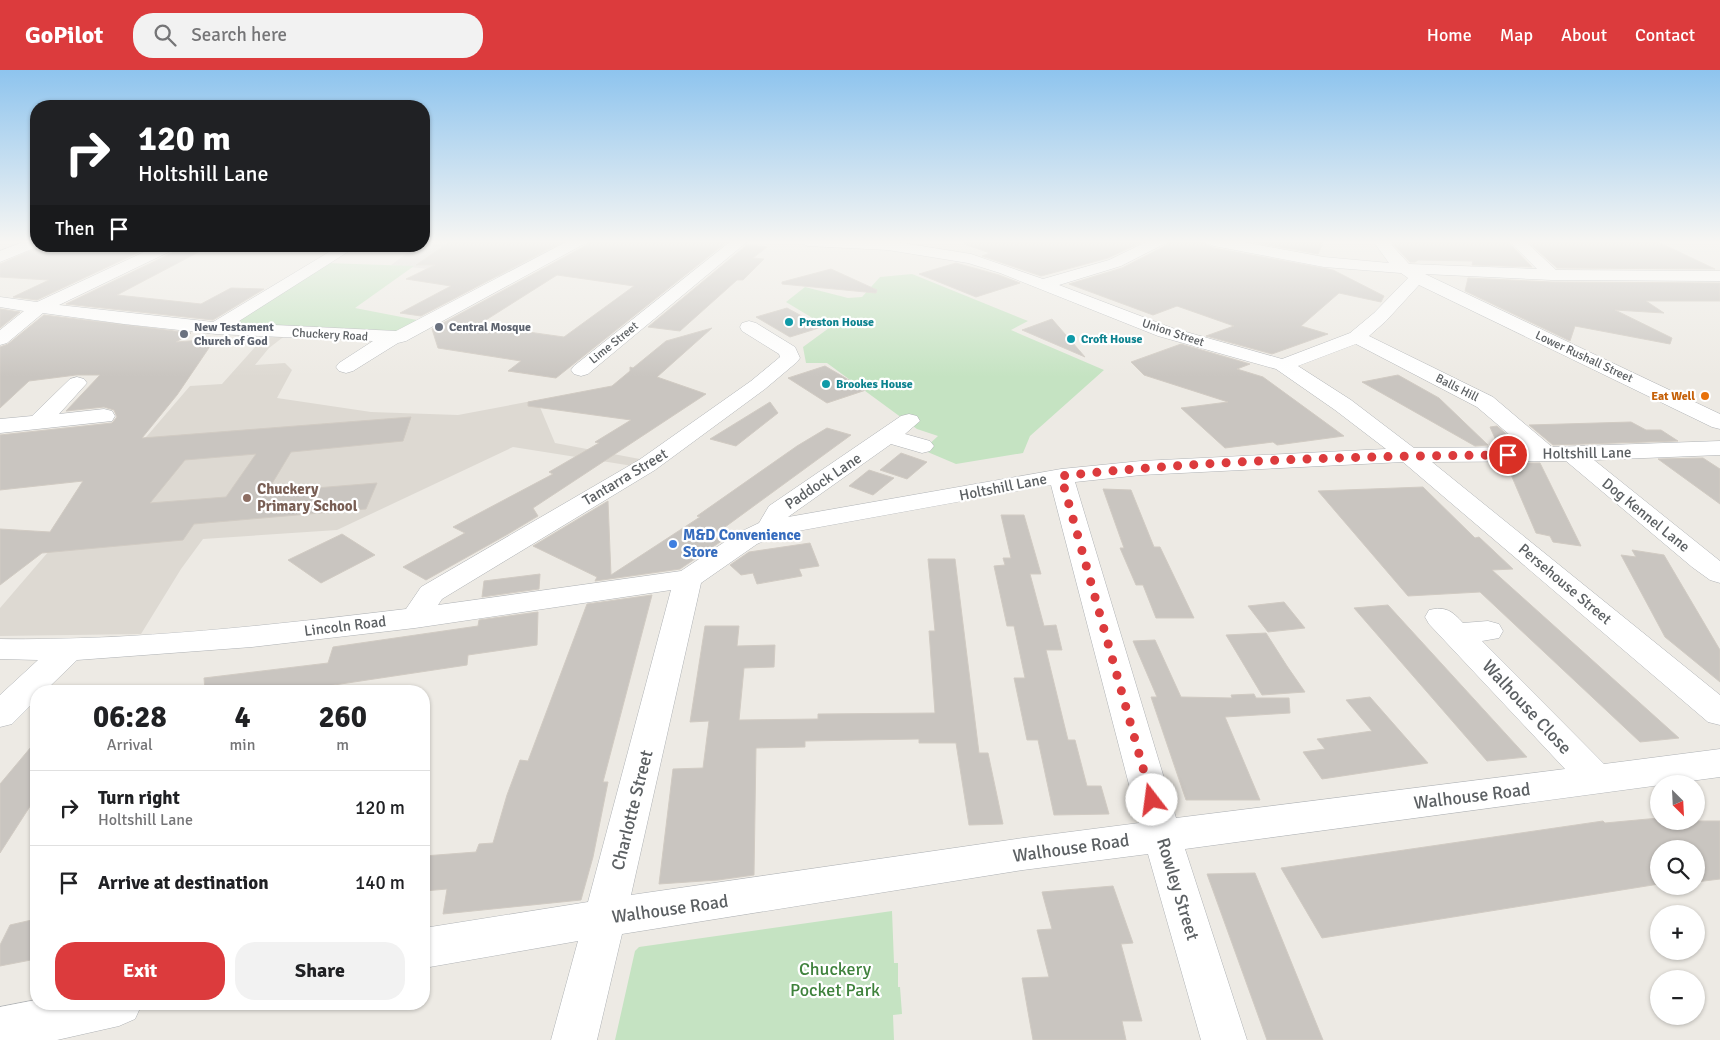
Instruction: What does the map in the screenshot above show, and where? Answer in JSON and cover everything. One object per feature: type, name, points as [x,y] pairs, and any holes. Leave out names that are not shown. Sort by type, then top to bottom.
[{"type":"street","points":[[0,339],[40,308],[86,286]]},
{"type":"street","points":[[216,328],[284,286]]},
{"type":"street","points":[[360,362],[392,338],[399,337],[494,286]]},
{"type":"street","name":"Lime Street","points":[[581,370],[684,286]]},
{"type":"street","name":"Union Street","points":[[1049,286],[1165,332],[1283,366],[1343,405],[1409,455]]},
{"type":"street","points":[[1283,366],[1357,337],[1380,317],[1401,286]]},
{"type":"street","name":"Lower Rushall Street","points":[[1435,286],[1717,419]]},
{"type":"street","name":"Chuckery Road","points":[[0,302],[124,319],[216,328],[392,338]]},
{"type":"street","name":"Tantarra Street","points":[[415,618],[431,592],[647,465],[758,385],[790,358],[788,351],[750,327]]},
{"type":"street","name":"Balls Hill","points":[[1357,337],[1485,402],[1547,455]]},
{"type":"street","points":[[39,422],[77,383]]},
{"type":"street","points":[[0,426],[104,416]]},
{"type":"street","name":"Paddock Lane","points":[[769,528],[778,511],[910,421]]},
{"type":"street","points":[[889,436],[922,446]]},
{"type":"street","name":"Holtshill Lane","points":[[769,528],[1061,476],[1141,468],[1409,455],[1547,455],[1720,448]]},
{"type":"street","name":"Dog Kennel Lane","points":[[1572,454],[1720,574]]},
{"type":"street","name":"Persehouse Street","points":[[1409,455],[1720,714]]},
{"type":"street","name":"Rowley Street","points":[[1061,476],[1162,836],[1224,1040]]},
{"type":"street","points":[[688,579],[704,571],[752,534],[769,528]]},
{"type":"street","name":"Lincoln Road","points":[[0,649],[68,650],[252,637],[415,618],[688,579]]},
{"type":"street","name":"Charlotte Street","points":[[574,1040],[645,760],[688,579]]},
{"type":"street","name":"Walhouse Close","points":[[1462,627],[1597,780]]},
{"type":"street","points":[[31,685],[68,650]]},
{"type":"street","points":[[0,715],[30,686]]},
{"type":"street","name":"Walhouse Road","points":[[430,947],[604,918],[1023,854],[1720,763]]},
{"type":"street","points":[[0,1030],[92,1010]]},
{"type":"shaded area","name":"Chuckery Primary School","points":[[286,335],[269,348],[255,365],[285,363],[292,370],[277,398],[371,412],[458,415],[537,400],[555,443],[645,460],[633,466],[513,447],[337,530],[203,539],[181,569],[141,634],[0,636],[0,608],[49,551],[123,456],[147,436],[190,386],[222,384],[265,336]]},
{"type":"green space","points":[[289,286],[386,286],[355,308],[422,321],[399,335],[223,327]]},
{"type":"green space","points":[[872,286],[942,286],[1028,321],[1011,330],[1104,370],[1030,436],[1023,453],[956,464],[923,450],[938,436],[917,429],[827,363],[806,363],[803,347],[829,328],[786,302],[805,287],[848,298],[862,297]]},
{"type":"green space","name":"Chuckery Pocket Park","points":[[892,911],[894,963],[898,963],[898,987],[900,987],[902,1014],[893,1015],[894,1040],[615,1040],[635,951],[639,947]]},
{"type":"building","points":[[36,286],[66,286],[37,300],[13,297]]},
{"type":"building","points":[[103,286],[134,286],[117,295],[201,304],[231,288],[264,289],[213,320],[66,304]]},
{"type":"building","points":[[450,286],[478,286],[421,316],[400,313]]},
{"type":"building","points":[[511,286],[539,286],[478,325],[564,337],[634,286],[671,286],[556,378],[508,371],[521,361],[438,348],[432,329]]},
{"type":"building","points":[[697,286],[730,286],[680,331],[648,327]]},
{"type":"building","points":[[806,286],[869,286],[877,290],[876,293]]},
{"type":"building","points":[[949,286],[1010,286],[976,297]]},
{"type":"building","points":[[1075,286],[1365,286],[1384,296],[1381,302],[1339,293],[1301,326],[1328,334],[1272,354],[1206,336],[1234,326],[1177,306],[1153,315]]},
{"type":"building","points":[[1466,286],[1720,286],[1720,301],[1646,301],[1664,313],[1615,310],[1672,338],[1670,344],[1575,326],[1570,341],[1465,291]]},
{"type":"building","name":"Preston House","points":[[787,308],[822,327],[790,337],[756,317]]},
{"type":"building","points":[[0,309],[20,312],[0,328]]},
{"type":"building","points":[[44,315],[191,333],[176,342],[215,339],[177,395],[142,438],[411,417],[403,441],[291,452],[267,492],[377,483],[366,509],[194,524],[183,540],[42,553],[0,585],[0,529],[50,532],[83,481],[0,490],[0,435],[112,423],[117,417],[114,410],[104,407],[66,411],[100,375],[76,375],[29,381],[0,408],[0,347],[8,344]],"holes":[[[256,454],[226,497],[150,503],[185,460]]]},
{"type":"building","points":[[1052,319],[1085,357],[1022,330]]},
{"type":"building","points":[[712,328],[657,377],[706,394],[533,508],[538,516],[508,534],[426,580],[403,567],[465,533],[453,527],[553,474],[549,472],[599,443],[595,442],[631,420],[528,406],[528,402],[612,386],[630,371],[630,367],[633,368],[666,341]]},
{"type":"building","points":[[1181,344],[1250,364],[1237,369],[1263,377],[1344,436],[1277,445],[1273,442],[1225,448],[1181,408],[1228,402],[1144,375],[1131,362]]},
{"type":"building","name":"Brookes House","points":[[825,366],[866,390],[827,403],[788,378]]},
{"type":"building","points":[[1398,375],[1439,398],[1488,445],[1475,446],[1362,382]]},
{"type":"building","points":[[770,402],[778,413],[736,446],[710,439]]},
{"type":"building","points":[[1631,422],[1646,430],[1661,430],[1678,441],[1553,445],[1529,425]]},
{"type":"building","points":[[1497,426],[1519,445],[1498,445],[1490,427]]},
{"type":"building","points":[[827,428],[851,435],[721,530],[732,534],[680,569],[595,581],[597,577],[533,546],[608,501],[611,575],[700,517],[697,516],[797,446]]},
{"type":"building","points":[[901,453],[927,462],[907,479],[880,470]]},
{"type":"building","points":[[1703,458],[1720,469],[1720,504],[1658,459]]},
{"type":"building","points":[[1506,463],[1540,463],[1581,546],[1553,542],[1550,536],[1536,533]]},
{"type":"building","points":[[869,470],[894,478],[873,495],[849,486]]},
{"type":"building","points":[[1423,487],[1475,538],[1479,537],[1513,569],[1492,570],[1679,738],[1640,742],[1480,592],[1408,596],[1318,491]]},
{"type":"building","points":[[1103,489],[1131,490],[1154,547],[1160,547],[1194,618],[1156,618],[1143,585],[1136,585],[1120,548],[1124,548]]},
{"type":"building","points":[[1001,515],[1024,515],[1041,574],[1030,574],[1044,626],[1056,625],[1062,650],[1046,650],[1068,740],[1075,740],[1087,786],[1101,786],[1109,814],[1054,815],[1038,740],[1027,740],[1014,678],[1025,678],[1014,626],[1007,626],[994,566],[1005,565],[1003,558],[1011,558]]},
{"type":"building","points":[[342,534],[375,555],[321,583],[288,560]]},
{"type":"building","points":[[810,543],[819,566],[799,569],[802,576],[757,584],[753,573],[741,575],[730,565],[749,552]]},
{"type":"building","points":[[1632,550],[1664,555],[1720,650],[1720,682],[1665,637],[1621,555],[1636,557]]},
{"type":"building","points":[[928,559],[955,559],[979,753],[988,753],[1003,824],[969,825],[956,743],[919,743],[919,739],[805,741],[805,747],[756,748],[754,875],[718,880],[659,884],[673,769],[703,768],[709,721],[690,722],[705,626],[739,626],[737,646],[775,645],[774,667],[744,668],[739,720],[818,719],[818,714],[935,713],[929,631],[935,631]]},
{"type":"building","points":[[540,574],[539,589],[482,597],[484,581]]},
{"type":"building","points":[[652,595],[603,782],[608,782],[593,857],[581,900],[443,914],[447,889],[430,890],[430,856],[476,852],[479,844],[493,843],[507,795],[520,760],[528,761],[587,604]]},
{"type":"building","points":[[1284,602],[1305,628],[1268,632],[1248,606]]},
{"type":"building","points":[[1388,605],[1527,757],[1487,761],[1354,608]]},
{"type":"building","points":[[538,612],[537,645],[468,655],[467,665],[334,685],[205,685],[204,678],[328,663],[333,647],[478,626],[479,620]]},
{"type":"building","points":[[1266,633],[1305,692],[1262,695],[1226,635]]},
{"type":"building","points":[[1155,640],[1181,697],[1232,698],[1231,695],[1254,694],[1256,698],[1289,698],[1290,713],[1225,717],[1260,800],[1186,800],[1151,697],[1157,697],[1133,641]]},
{"type":"building","points":[[1370,697],[1428,763],[1322,779],[1303,752],[1325,749],[1317,739],[1372,731],[1346,700]]},
{"type":"building","points":[[30,748],[30,806],[0,853],[0,784]]},
{"type":"building","points":[[1650,819],[1650,830],[1705,830],[1705,821],[1720,821],[1720,879],[1705,881],[1705,840],[1650,840],[1650,885],[1322,938],[1281,868],[1603,821],[1605,823]]},
{"type":"building","points":[[1255,873],[1323,1040],[1267,1040],[1207,874]]},
{"type":"building","points":[[1113,886],[1133,943],[1121,944],[1142,1021],[1122,1021],[1126,1040],[1033,1040],[1022,978],[1049,977],[1037,930],[1052,929],[1042,892]]},
{"type":"building","points":[[30,920],[30,960],[0,966],[0,945],[10,925]]},
{"type":"place","name":"Preston House","points":[[789,322]]},
{"type":"place","name":"Central Mosque","points":[[439,327]]},
{"type":"place","name":"New Testament Church of God","points":[[184,334]]},
{"type":"place","name":"Croft House","points":[[1071,339]]},
{"type":"place","name":"Brookes House","points":[[826,384]]},
{"type":"place","name":"Eat Well","points":[[1705,396]]},
{"type":"place","name":"Chuckery Primary School","points":[[247,498]]},
{"type":"place","name":"M&D Convenience Store","points":[[673,544]]},
{"type":"route","points":[[1152,800],[1061,476],[1141,468],[1409,455],[1508,455]]}]
